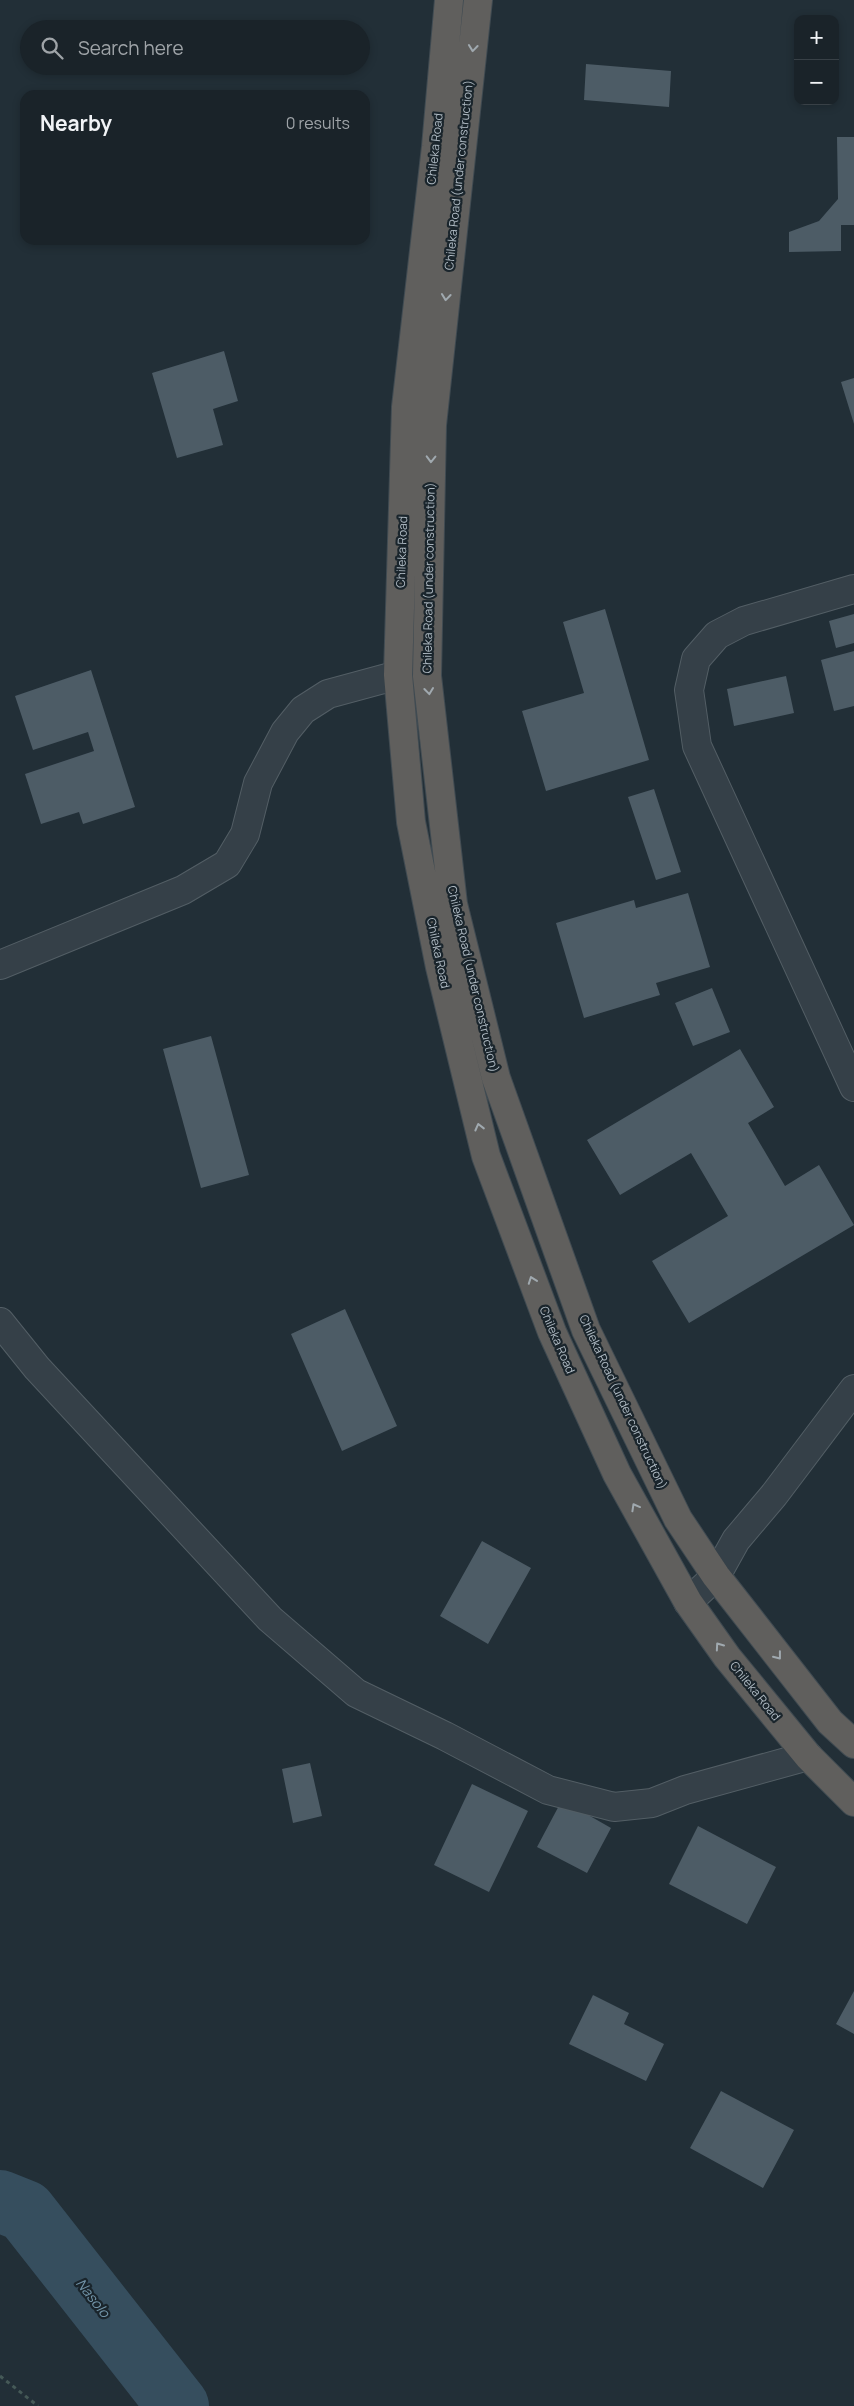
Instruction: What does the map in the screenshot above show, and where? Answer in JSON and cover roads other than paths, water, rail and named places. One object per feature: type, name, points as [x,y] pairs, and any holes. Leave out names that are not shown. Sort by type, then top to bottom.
[{"type":"highway","name":"Chileka Road","points":[[449,0],[436,147],[406,406],[398,675],[411,822],[440,967],[486,1156],[552,1332],[617,1474],[688,1602],[727,1657],[808,1756],[854,1802]]},
{"type":"highway","name":"Chileka Road (under construction)","points":[[478,0],[432,425],[427,676],[453,904],[496,1078],[586,1330],[678,1519],[716,1576],[830,1722],[854,1744]]},
{"type":"street","points":[[854,589],[744,621],[717,636],[696,659],[689,690],[697,746],[854,1087]]},
{"type":"street","points":[[0,965],[183,890],[227,864],[245,834],[258,782],[285,732],[303,710],[328,694],[398,675]]},
{"type":"street","points":[[0,1322],[37,1368],[270,1618],[356,1693],[445,1736],[548,1790],[614,1807],[652,1803],[685,1790],[808,1756]]},
{"type":"street","points":[[688,1602],[716,1576],[736,1540],[774,1495],[854,1389]]},
{"type":"waterway","name":"Nasolo","points":[[0,2201],[25,2211],[178,2406]]}]
